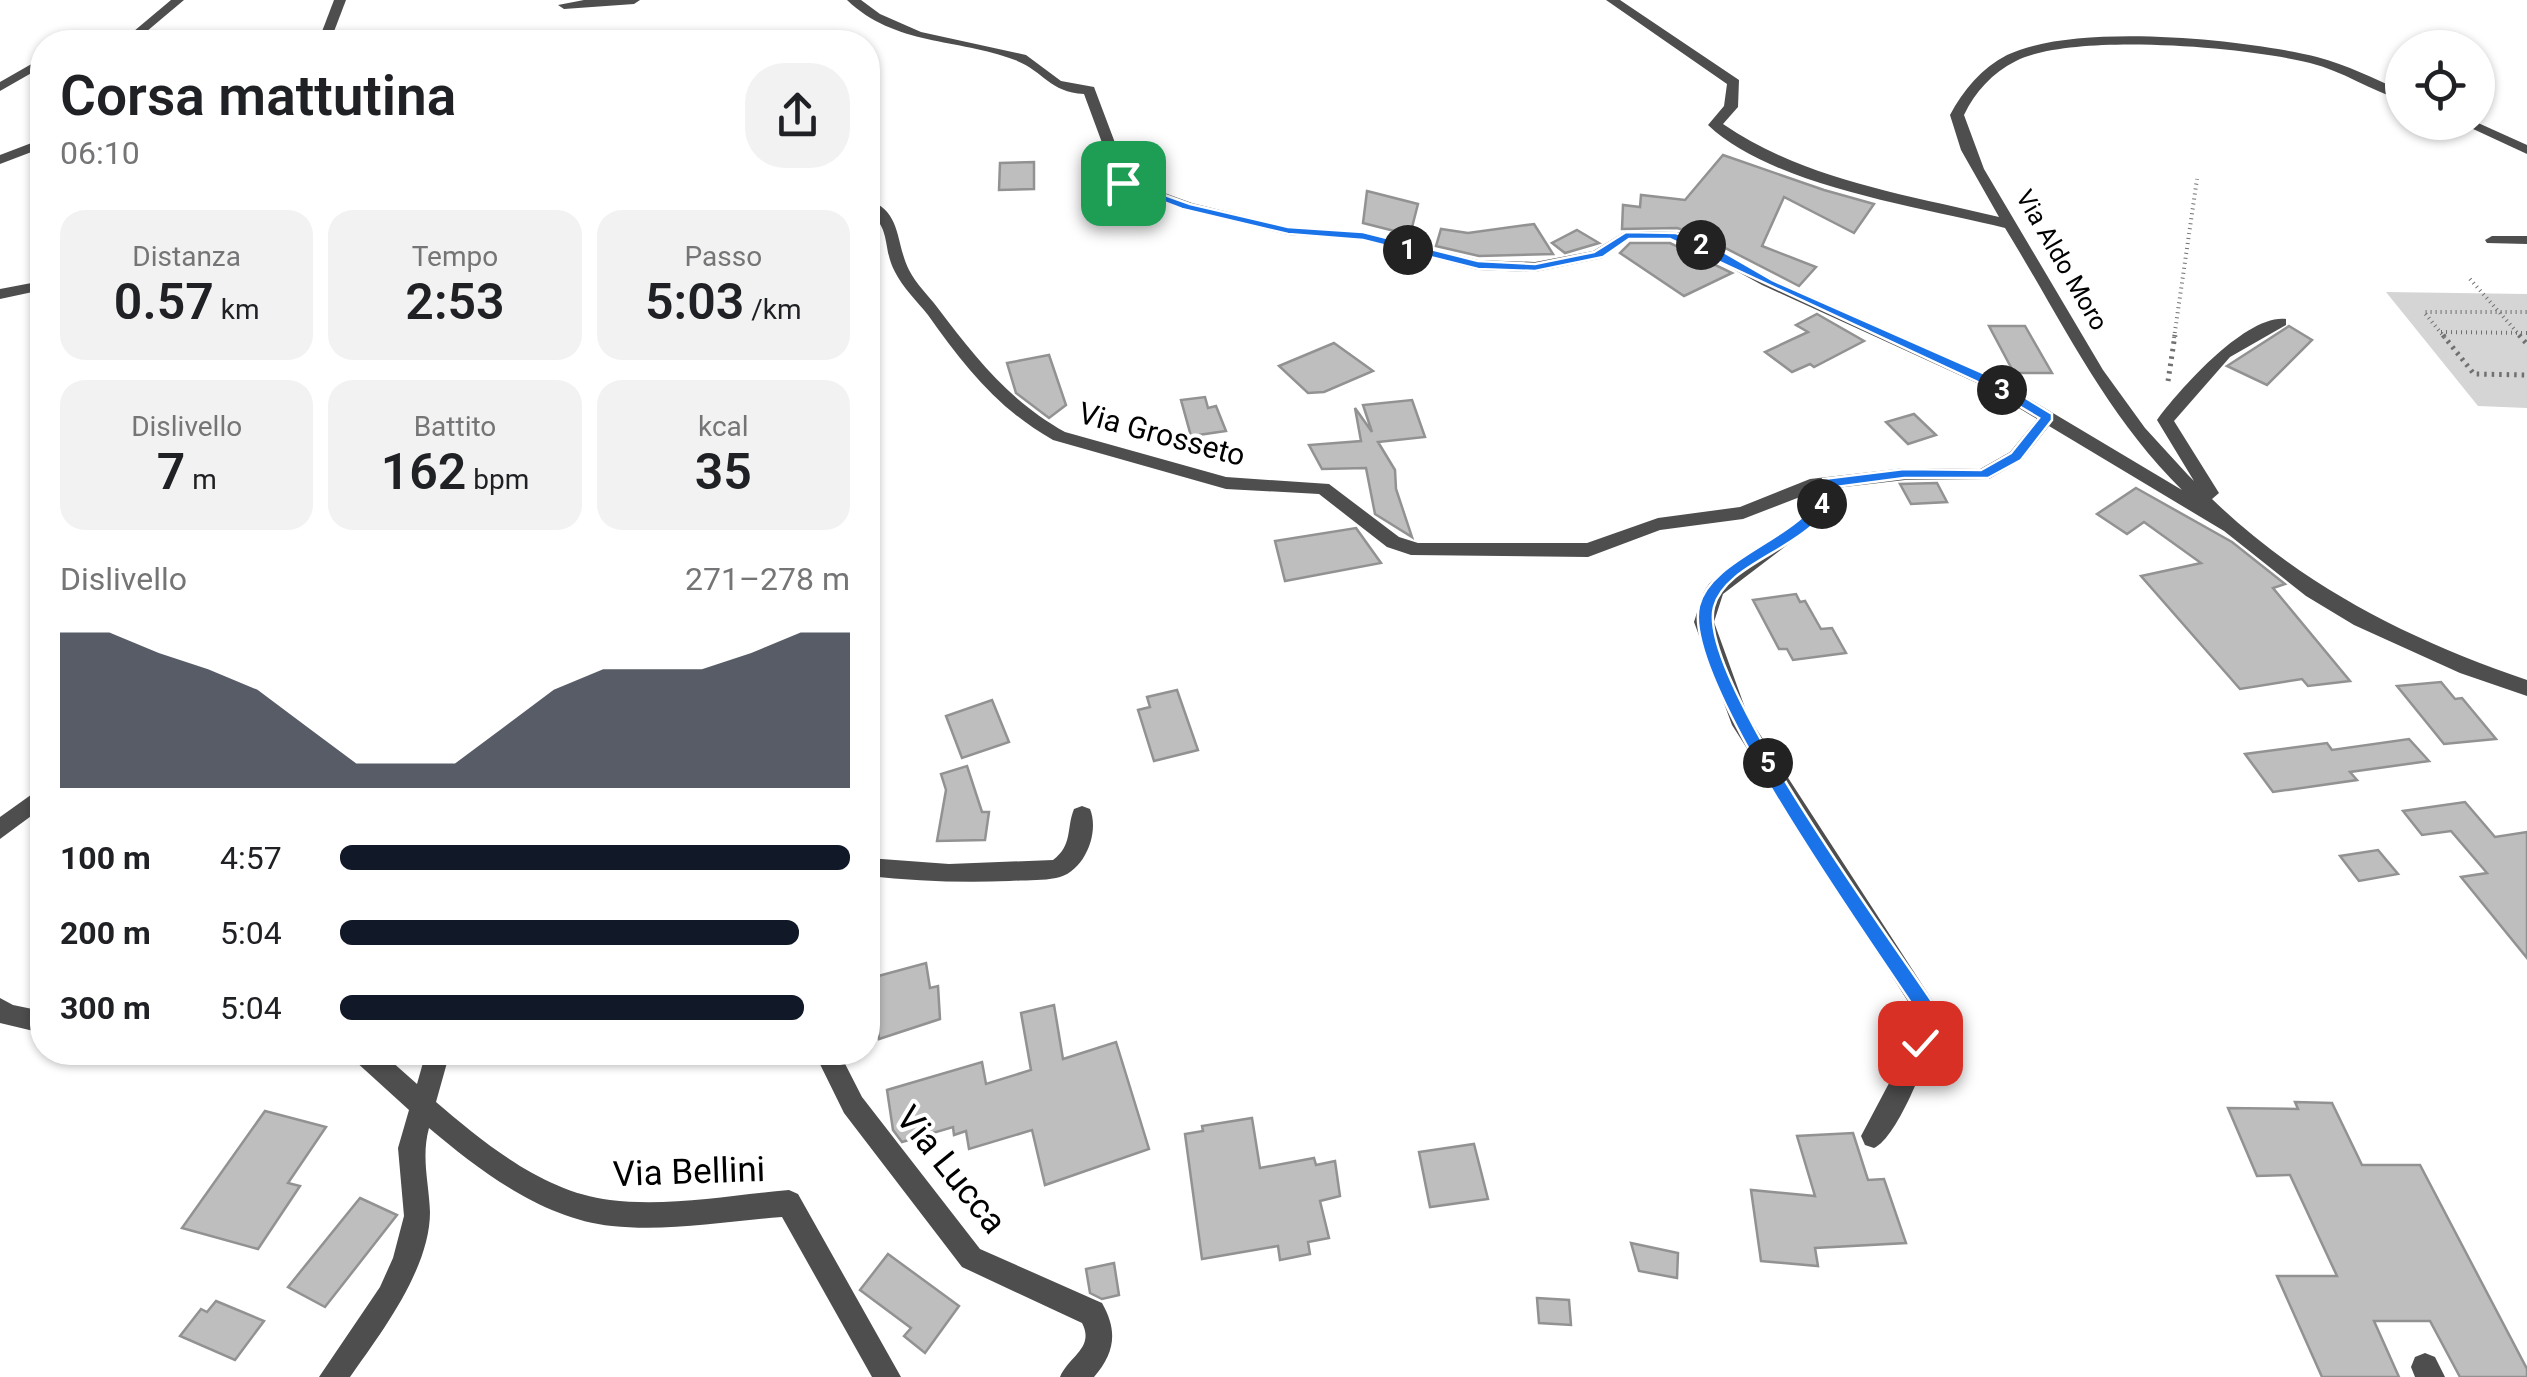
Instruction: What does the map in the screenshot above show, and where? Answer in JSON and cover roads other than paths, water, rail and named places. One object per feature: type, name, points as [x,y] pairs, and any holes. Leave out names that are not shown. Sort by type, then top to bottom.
[{"type":"street","points":[[142,30],[178,0]]},
{"type":"street","points":[[329,30],[340,0]]},
{"type":"street","points":[[564,6],[634,0]]},
{"type":"street","points":[[853,0],[902,32],[1021,58],[1043,71],[1051,83],[1067,90],[1089,90],[1123,183],[1186,206],[1288,231],[1363,236],[1478,265],[1535,267],[1598,255],[1626,236],[1672,235],[1711,249],[1768,282],[1985,380],[2228,526]]},
{"type":"street","points":[[1612,0],[1734,83],[1730,107],[1715,126],[1736,143],[1776,163],[2012,225]]},
{"type":"street","name":"Via Aldo Moro","points":[[2385,89],[2321,62],[2240,47],[2069,45],[2019,54],[1975,86],[1956,116],[1959,130],[2012,225],[2136,429],[2228,526],[2338,609],[2396,640],[2527,688]]},
{"type":"street","points":[[0,86],[30,69]]},
{"type":"street","points":[[2495,136],[2527,150]]},
{"type":"street","points":[[0,160],[30,149]]},
{"type":"street","name":"Via Grosseto","points":[[880,214],[890,222],[901,270],[964,356],[983,381],[1035,424],[1060,436],[1226,484],[1323,488],[1393,542],[1417,550],[1588,550],[1658,524],[1743,514],[1810,485],[1904,474],[1983,475],[2016,456],[2048,417]]},
{"type":"street","points":[[2492,240],[2527,240]]},
{"type":"street","points":[[0,294],[30,288]]},
{"type":"street","points":[[2228,526],[2168,431],[2165,420],[2224,352],[2280,322]]},
{"type":"street","points":[[1828,482],[1826,499],[1806,522],[1714,590],[1704,622],[1739,720],[1926,1010],[1928,1024],[1874,1136]]},
{"type":"street","points":[[0,830],[30,806]]},
{"type":"street","points":[[880,868],[949,874],[1056,869],[1071,862],[1083,836],[1082,816]]},
{"type":"street","points":[[0,1009],[7,1015],[30,1020]]},
{"type":"street","points":[[376,1065],[420,1108]]},
{"type":"street","points":[[333,1377],[390,1297],[406,1258],[417,1216],[411,1148],[434,1065]]},
{"type":"street","name":"Via Lucca","points":[[833,1065],[853,1105],[971,1258],[1092,1313],[1103,1328],[1103,1341],[1074,1377]]},
{"type":"street","name":"Via Bellini","points":[[420,1108],[523,1180],[591,1210],[632,1213],[789,1202],[888,1377]]}]
